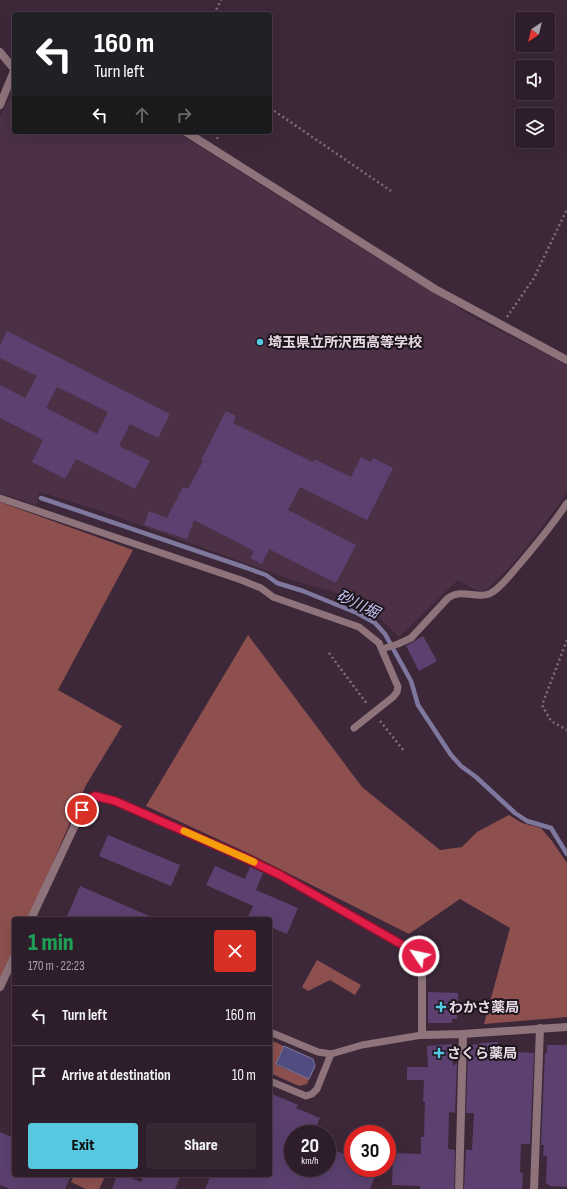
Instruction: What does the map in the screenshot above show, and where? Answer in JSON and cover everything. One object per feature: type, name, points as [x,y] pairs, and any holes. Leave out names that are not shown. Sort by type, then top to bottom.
[{"type":"street","points":[[0,52],[12,67]]},
{"type":"street","points":[[0,105],[12,75]]},
{"type":"street","points":[[189,134],[435,289],[501,326],[567,360]]},
{"type":"street","points":[[32,917],[88,799],[95,796],[115,801],[280,875],[413,951],[419,956],[422,963],[422,1035],[463,1034],[567,1027]]},
{"type":"street","points":[[0,987],[12,961]]},
{"type":"street","points":[[534,1189],[540,1028]]},
{"type":"street","points":[[459,1189],[463,1034]]},
{"type":"lane","points":[[0,498],[240,580],[260,588],[273,597],[359,627],[379,643],[384,649],[398,687],[393,698],[354,728]]},
{"type":"lane","points":[[384,649],[410,638],[448,598],[454,594],[490,594],[508,578],[553,524],[567,504]]},
{"type":"lane","points":[[272,1033],[318,1052],[331,1054],[362,1045],[422,1035]]},
{"type":"lane","points":[[272,1083],[306,1096],[312,1094],[317,1089],[331,1054]]},
{"type":"path","points":[[215,12],[221,0]]},
{"type":"path","points":[[272,109],[391,191]]},
{"type":"path","points":[[501,326],[534,278],[567,209]]},
{"type":"path","points":[[567,640],[542,704],[550,721],[567,730]]},
{"type":"shaded area","name":"埼玉県立所沢西高等学校","points":[[12,93],[12,134],[180,134],[475,318],[567,365],[567,493],[513,564],[486,590],[477,591],[458,580],[399,637],[372,611],[333,592],[289,579],[98,510],[40,492],[36,505],[0,493],[0,116]]},
{"type":"shaded area","points":[[0,502],[133,550],[58,690],[122,726],[86,785],[30,917],[12,917],[12,960],[0,988]]},
{"type":"shaded area","points":[[248,635],[362,787],[440,850],[462,847],[477,832],[509,815],[522,823],[541,828],[552,841],[567,863],[567,1017],[484,1024],[510,928],[460,899],[409,934],[250,854],[146,806]]},
{"type":"shaded area","points":[[317,960],[361,985],[355,995],[330,980],[308,991],[302,987]]},
{"type":"shaded area","points":[[272,1041],[284,1046],[276,1065],[309,1079],[307,1084],[299,1086],[272,1074]]},
{"type":"shaded area","points":[[284,1046],[313,1059],[315,1066],[309,1079],[276,1064]]},
{"type":"shaded area","points":[[73,1177],[103,1177],[104,1179],[99,1189],[86,1189],[71,1182]]},
{"type":"building","points":[[7,331],[170,414],[158,438],[130,424],[119,446],[150,461],[135,489],[76,459],[65,479],[32,462],[43,440],[0,418],[0,385],[25,398],[37,376],[0,358],[0,346]],"holes":[[[57,387],[108,412],[97,434],[46,408]]]},
{"type":"building","points":[[226,411],[236,416],[233,423],[313,462],[314,459],[351,477],[361,457],[371,462],[373,458],[393,468],[367,520],[300,487],[288,510],[356,545],[336,583],[269,549],[262,564],[250,558],[254,551],[194,520],[187,539],[144,525],[149,511],[167,518],[183,487],[188,489],[203,461],[201,460]]},
{"type":"building","points":[[423,636],[437,661],[419,671],[406,646]]},
{"type":"building","points":[[108,835],[180,865],[171,886],[99,856]]},
{"type":"building","points":[[215,866],[245,879],[250,867],[263,873],[256,890],[298,908],[287,934],[272,928],[272,917],[248,917],[253,906],[206,885]]},
{"type":"building","points":[[80,886],[151,917],[67,917]]},
{"type":"building","points":[[428,992],[458,993],[457,1019],[452,1019],[452,1023],[428,1023]]},
{"type":"building","points":[[498,1042],[499,1051],[534,1053],[530,1144],[521,1144],[520,1172],[523,1173],[522,1189],[464,1189],[466,1150],[472,1150],[474,1113],[466,1113],[468,1050],[474,1044],[478,1045],[480,1043]]},
{"type":"building","points":[[452,1044],[453,1066],[457,1063],[455,1113],[449,1112],[448,1149],[455,1150],[454,1189],[420,1189],[420,1186],[392,1185],[392,1177],[396,1177],[396,1153],[421,1154],[421,1137],[424,1137],[424,1080],[407,1080],[407,1067],[428,1067],[427,1046]]},
{"type":"building","points":[[547,1045],[567,1045],[567,1187],[549,1186],[550,1185],[546,1184],[547,1156],[543,1156],[544,1145],[541,1145],[545,1053],[547,1053]]},
{"type":"building","points":[[272,1094],[298,1105],[296,1108],[320,1118],[317,1125],[284,1125],[284,1177],[336,1177],[336,1151],[344,1154],[344,1177],[375,1177],[370,1189],[205,1189],[210,1177],[272,1177]]},
{"type":"building","points":[[0,1132],[12,1137],[12,1177],[70,1177],[65,1189],[10,1189],[0,1185]]},
{"type":"building","points":[[116,1177],[129,1177],[141,1182],[143,1177],[180,1177],[175,1189],[112,1189]]},
{"type":"waterway","name":"砂川堀","points":[[41,498],[266,575],[277,583],[303,591],[357,613],[375,623],[385,634],[411,681],[418,705],[451,755],[461,766],[476,777],[515,813],[527,821],[551,828],[567,854]]},
{"type":"slow traffic","points":[[184,831],[254,862]]},
{"type":"place","name":"埼玉県立所沢西高等学校","points":[[260,342]]},
{"type":"place","name":"わかさ薬局","points":[[441,1007]]},
{"type":"place","name":"さくら薬局","points":[[439,1053]]},
{"type":"route","points":[[82,810],[88,799],[95,796],[115,801],[280,875],[413,951],[419,956]]}]
